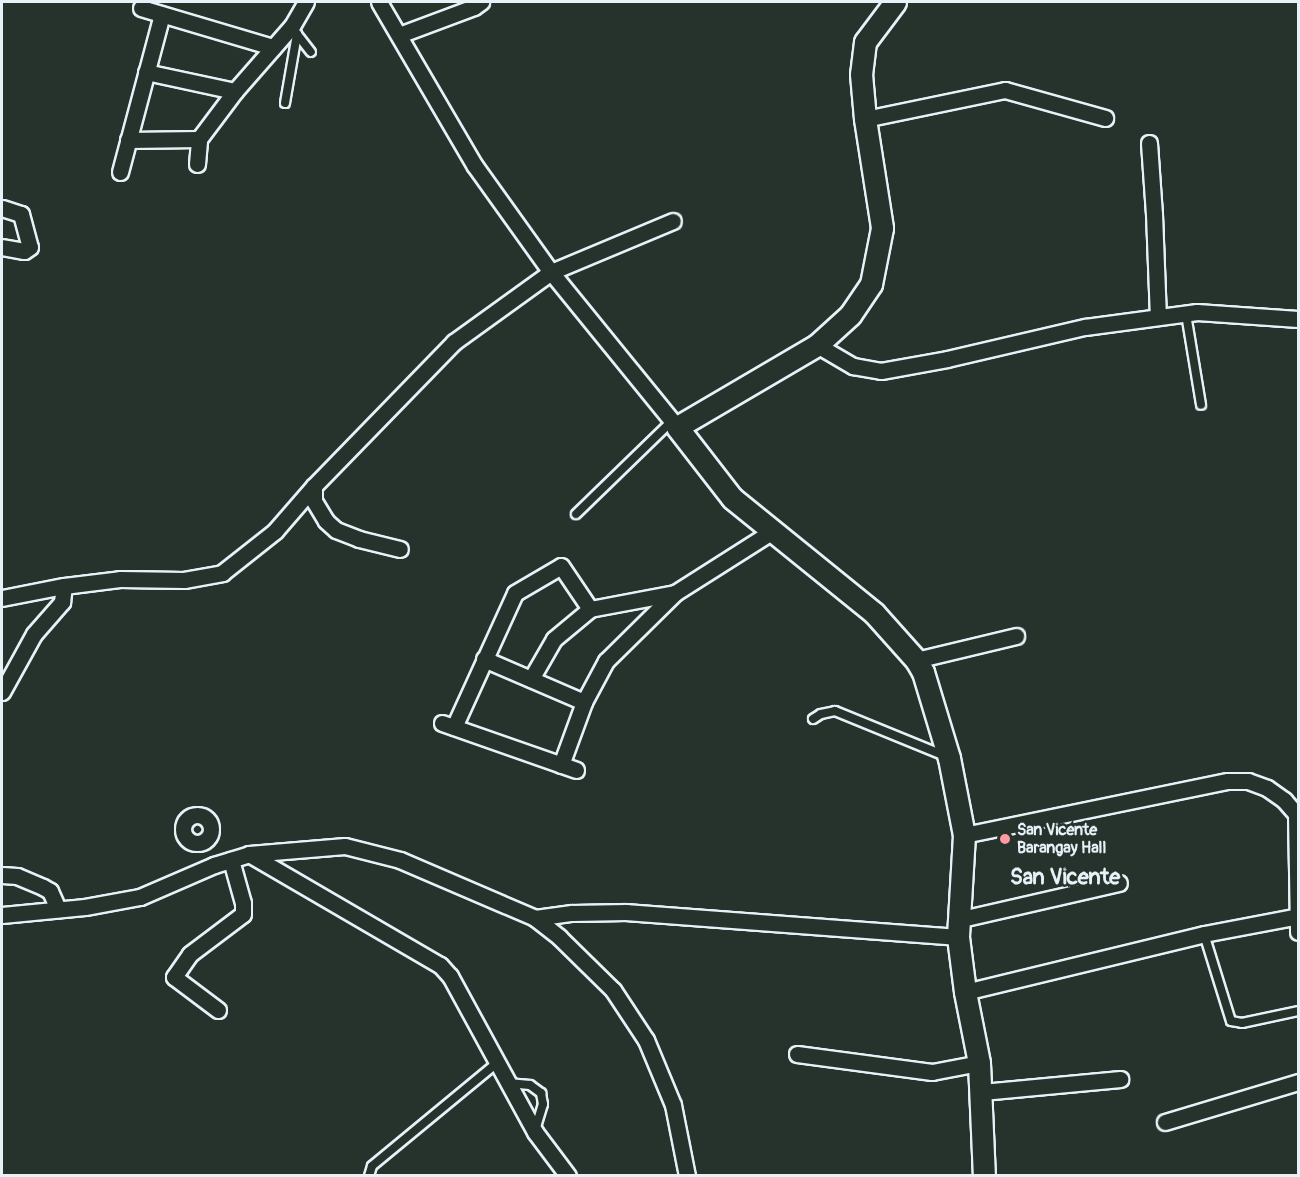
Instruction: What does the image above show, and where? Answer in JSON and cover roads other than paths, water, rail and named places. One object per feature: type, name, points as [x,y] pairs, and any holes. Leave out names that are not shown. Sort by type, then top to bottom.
[{"type":"street","points":[[197,164],[199,139],[273,47],[294,30],[306,2]]},
{"type":"street","points":[[379,2],[475,166],[551,272],[732,498],[771,532],[874,613],[916,660],[923,672],[949,758],[964,835],[957,928],[964,992],[979,1063],[984,1176]]},
{"type":"street","points":[[399,34],[474,7],[481,2]]},
{"type":"street","points":[[675,424],[817,345],[849,315],[871,284],[882,228],[865,119],[861,74],[865,42],[895,2]]},
{"type":"street","points":[[141,8],[273,47]]},
{"type":"street","points":[[120,172],[162,14]]},
{"type":"street","points":[[146,72],[235,92]]},
{"type":"street","points":[[865,119],[1005,90],[1105,118]]},
{"type":"street","points":[[128,140],[199,139]]},
{"type":"street","points":[[1149,142],[1158,318]]},
{"type":"street","points":[[2,208],[21,214],[30,247],[24,251],[2,248]]},
{"type":"street","points":[[2,598],[64,586],[120,579],[184,580],[222,573],[275,531],[314,486],[454,342],[551,272],[673,221]]},
{"type":"street","points":[[817,345],[853,366],[881,371],[947,359],[1085,327],[1186,314],[1299,319]]},
{"type":"street","points":[[314,486],[314,501],[320,512],[336,530],[359,539],[400,549]]},
{"type":"street","points":[[561,765],[584,702],[606,661],[675,593],[771,532]]},
{"type":"street","points":[[576,770],[448,725],[484,659],[511,598],[558,567],[563,568],[590,609]]},
{"type":"street","points":[[2,692],[34,634],[58,609],[62,602],[64,586]]},
{"type":"street","points":[[531,679],[554,639],[590,609],[675,593]]},
{"type":"street","points":[[916,660],[1016,636]]},
{"type":"street","points":[[484,659],[584,702]]},
{"type":"street","points":[[964,835],[1228,781],[1248,781],[1267,788],[1284,800],[1297,814],[1299,932]]},
{"type":"street","points":[[203,841],[214,865]]},
{"type":"street","points":[[2,915],[140,897],[214,865],[249,854],[345,846],[400,860],[535,918],[612,990],[646,1040],[673,1105],[687,1176]]},
{"type":"street","points":[[249,854],[440,965],[450,976],[535,1132],[568,1176]]},
{"type":"street","points":[[218,1010],[174,977],[190,954],[212,935],[243,914],[243,903],[231,860]]},
{"type":"street","points":[[2,875],[17,876],[50,891],[58,909]]},
{"type":"street","points":[[535,918],[572,913],[626,912],[957,928],[1119,883]]},
{"type":"street","points":[[964,992],[1204,934],[1298,916]]},
{"type":"street","points":[[797,1054],[932,1072],[979,1063]]},
{"type":"street","points":[[982,1092],[1120,1079]]},
{"type":"street","points":[[1165,1122],[1299,1082]]},
{"type":"lane","points":[[294,30],[311,52]]},
{"type":"lane","points":[[285,103],[294,30]]},
{"type":"lane","points":[[1186,314],[1201,405]]},
{"type":"lane","points":[[576,514],[675,424]]},
{"type":"lane","points":[[813,719],[821,714],[835,711],[949,758]]},
{"type":"lane","points":[[1204,934],[1231,1021],[1242,1023],[1299,1011]]},
{"type":"lane","points":[[369,1176],[372,1166],[497,1063]]},
{"type":"lane","points":[[508,1083],[530,1085],[541,1093],[543,1104],[535,1132]]},
{"type":"place","name":"San Vicente Barangay Hall","points":[[1005,839]]},
{"type":"district","name":"San Vicente","points":[[1065,878]]}]
